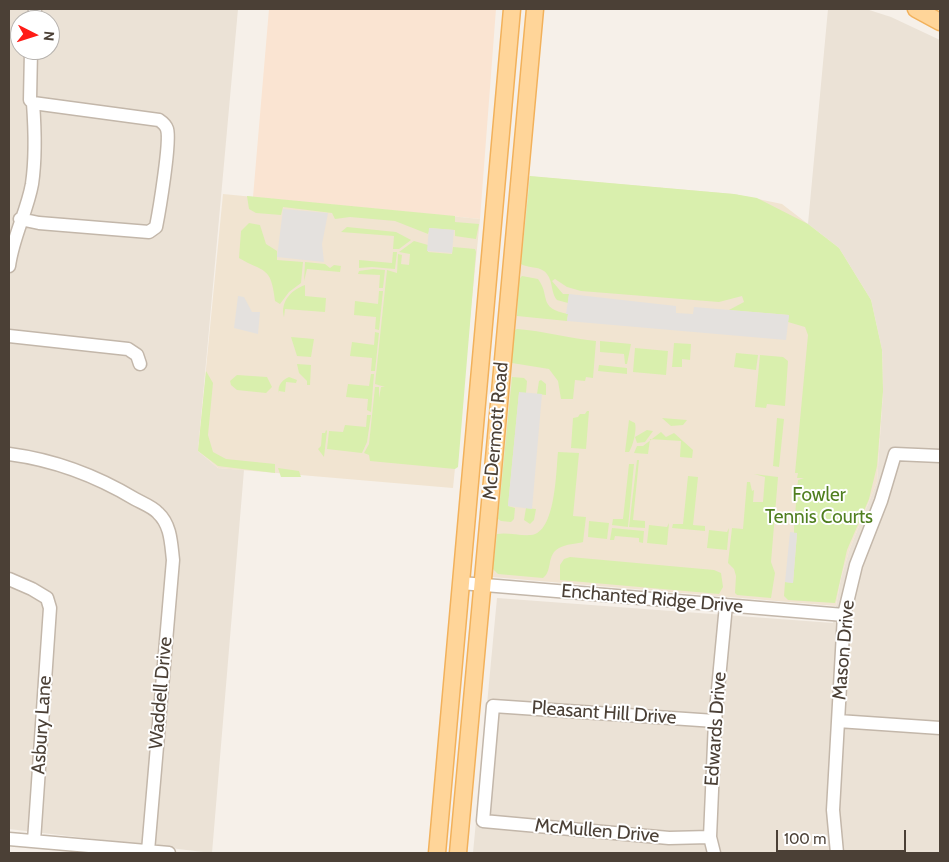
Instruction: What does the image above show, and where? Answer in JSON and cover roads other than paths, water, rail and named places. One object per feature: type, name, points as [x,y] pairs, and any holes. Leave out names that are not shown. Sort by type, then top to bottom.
[{"type":"main road","name":"McDermott Road","points":[[437,853],[512,9]]},
{"type":"main road","name":"McDermott Road","points":[[458,853],[535,9]]},
{"type":"main road","points":[[916,9],[940,22]]},
{"type":"main road","points":[[498,159],[521,160]]},
{"type":"main road","points":[[484,317],[506,319]]},
{"type":"main road","points":[[445,767],[466,768]]},
{"type":"street","points":[[9,266],[20,219],[32,185],[36,142],[30,100],[31,60]]},
{"type":"street","points":[[20,219],[39,223],[149,232],[156,227],[161,204],[167,128],[160,120],[32,104]]},
{"type":"street","points":[[9,336],[128,349],[137,355],[140,364]]},
{"type":"street","name":"Waddell Drive","points":[[9,454],[37,458],[77,469],[116,487],[158,512],[170,534],[173,560],[148,851]]},
{"type":"street","name":"Mason Drive","points":[[837,853],[833,810],[844,615],[856,565],[875,517],[895,454],[940,456]]},
{"type":"street","name":"Asbury Lane","points":[[9,579],[47,598],[50,608],[34,841]]},
{"type":"street","name":"Enchanted Ridge Drive","points":[[461,583],[844,615]]},
{"type":"street","name":"Edwards Drive","points":[[714,853],[710,837],[715,721],[726,605]]},
{"type":"street","name":"Pleasant Hill Drive","points":[[483,821],[493,706],[715,721]]},
{"type":"street","points":[[838,721],[940,728]]},
{"type":"street","name":"McMullen Drive","points":[[483,821],[670,838],[710,837]]},
{"type":"street","points":[[9,839],[169,853]]},
{"type":"park label","name":"Fowler Tennis Courts","points":[[819,506]]}]
